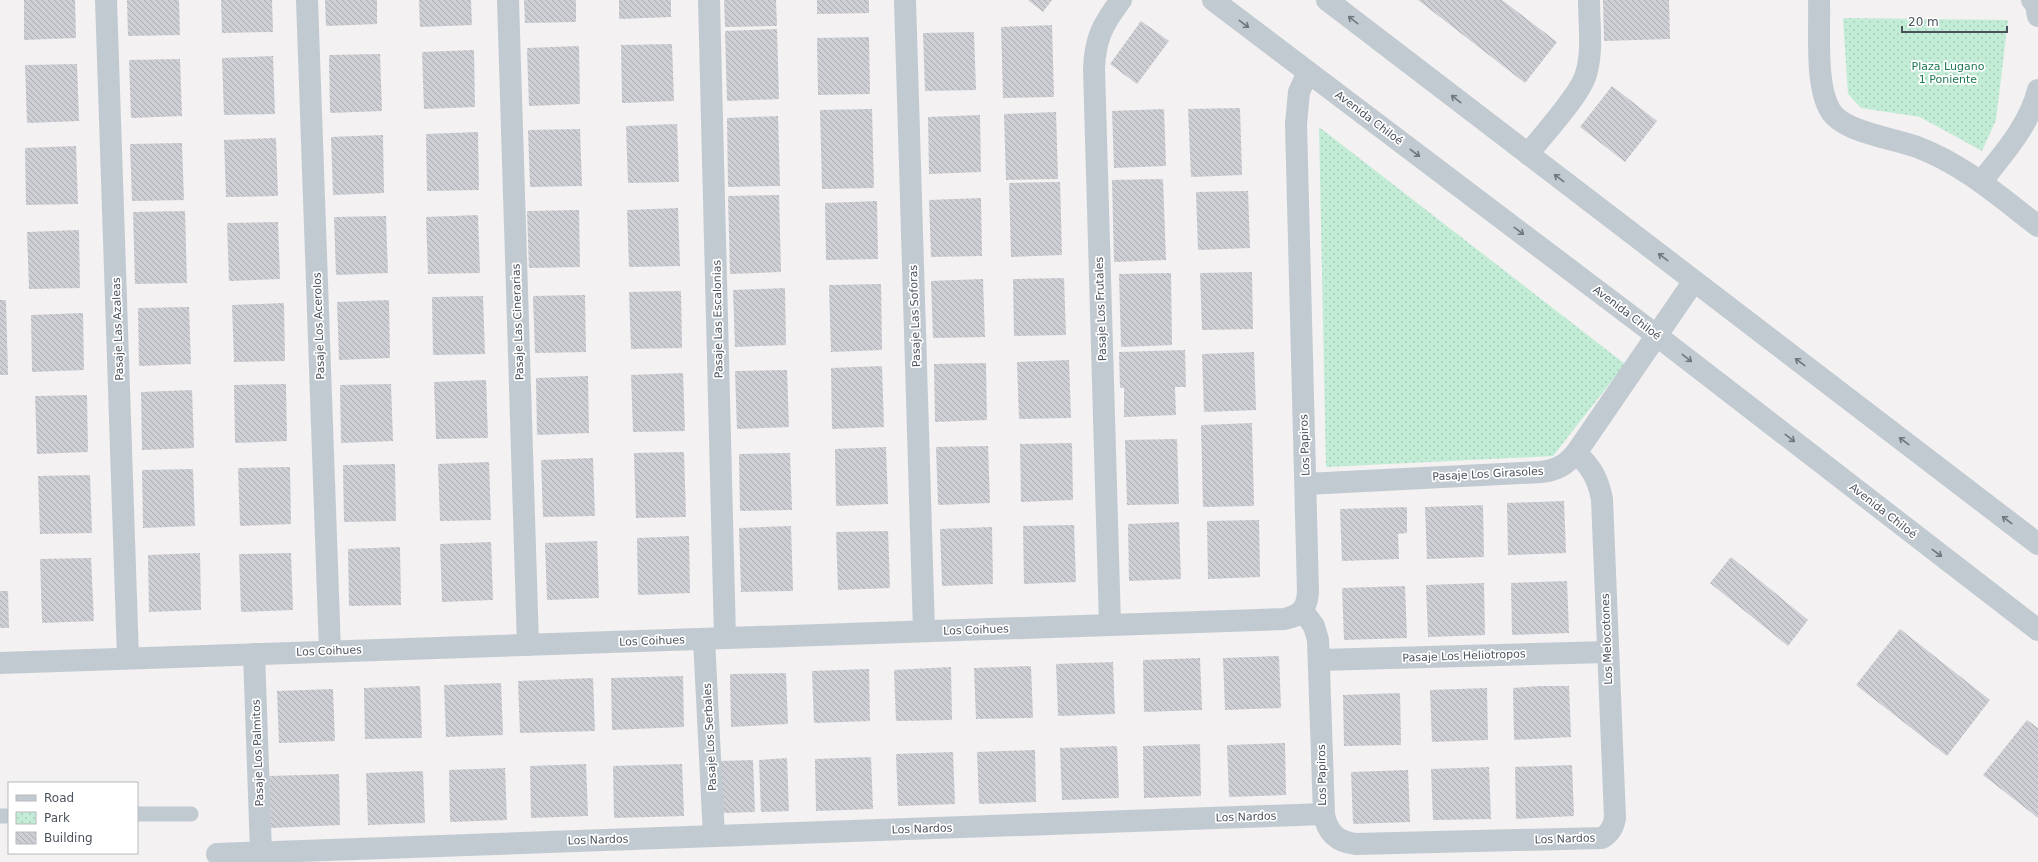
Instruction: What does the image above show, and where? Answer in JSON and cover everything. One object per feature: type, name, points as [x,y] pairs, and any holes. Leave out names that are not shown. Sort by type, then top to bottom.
[{"type":"street","name":"Pasaje Las Azaleas","points":[[106,0],[128,658]]},
{"type":"street","name":"Pasaje Los Acerolos","points":[[307,0],[330,651]]},
{"type":"street","name":"Pasaje Las Cinerarias","points":[[508,0],[528,645]]},
{"type":"street","name":"Pasaje Las Escalonias","points":[[709,0],[725,638]]},
{"type":"street","name":"Pasaje Las Soforas","points":[[905,0],[924,631]]},
{"type":"street","name":"Pasaje Los Frutales","points":[[1110,625],[1094,69],[1096,45],[1100,33],[1105,21],[1121,0]]},
{"type":"street","name":"Avenida Chiloé","points":[[1213,0],[1656,334],[2038,630]]},
{"type":"street","points":[[1327,0],[2038,544]]},
{"type":"street","points":[[1528,154],[1573,98],[1586,76],[1589,55],[1589,0]]},
{"type":"street","points":[[1819,0],[1822,89],[1831,112],[1851,128],[1892,138],[1919,147],[1952,163],[1981,182],[2038,226]]},
{"type":"street","points":[[2032,0],[2036,5],[2038,16]]},
{"type":"street","name":"Los Papiros","points":[[1308,72],[1299,92],[1296,124],[1308,592],[1308,602],[1303,611],[1314,626],[1318,640],[1320,660],[1324,814]]},
{"type":"street","points":[[1981,182],[2022,128],[2035,104],[2038,90]]},
{"type":"street","name":"Pasaje Los Girasoles","points":[[1306,484],[1552,471],[1561,467],[1576,453],[1656,334],[1694,281]]},
{"type":"street","name":"Los Melocotones","points":[[1576,453],[1593,471],[1599,484],[1602,499],[1615,818],[1614,826],[1609,833]]},
{"type":"street","name":"Los Coihues","points":[[0,662],[1284,620],[1294,617],[1303,611]]},
{"type":"street","name":"Pasaje Los Serbales","points":[[704,639],[714,836]]},
{"type":"street","name":"Pasaje Los Heliotropos","points":[[1320,660],[1608,652]]},
{"type":"street","name":"Pasaje Los Palmitos","points":[[254,654],[261,852]]},
{"type":"street","name":"Los Nardos","points":[[217,854],[1324,814],[1329,830],[1334,836],[1345,842],[1356,844],[1593,839],[1602,838],[1609,833]]},
{"type":"lane","points":[[138,814],[191,814]]},
{"type":"green space","name":"Plaza Lugano 1 Poniente","points":[[1843,18],[2008,20],[1996,120],[1982,151],[1920,117],[1861,108],[1848,94]]},
{"type":"green space","points":[[1319,127],[1625,364],[1553,456],[1326,467]]},
{"type":"building","points":[[24,0],[75,0],[76,38],[24,40]]},
{"type":"building","points":[[127,0],[179,0],[180,35],[128,36]]},
{"type":"building","points":[[221,0],[272,0],[273,32],[222,33]]},
{"type":"building","points":[[325,0],[377,0],[377,24],[326,26]]},
{"type":"building","points":[[419,0],[471,0],[472,25],[420,27]]},
{"type":"building","points":[[524,0],[576,0],[576,22],[525,23]]},
{"type":"building","points":[[619,0],[671,0],[671,17],[619,19]]},
{"type":"building","points":[[724,0],[776,0],[777,26],[725,27]]},
{"type":"building","points":[[817,0],[869,0],[869,13],[817,14]]},
{"type":"building","points":[[1028,0],[1052,0],[1043,12]]},
{"type":"building","points":[[1418,0],[1502,0],[1557,42],[1525,83]]},
{"type":"building","points":[[1603,0],[1669,0],[1670,39],[1604,41]]},
{"type":"building","points":[[1141,21],[1169,41],[1137,84],[1110,64]]},
{"type":"building","points":[[1052,25],[1054,97],[1003,98],[1001,27]]},
{"type":"building","points":[[777,29],[779,99],[727,101],[725,31]]},
{"type":"building","points":[[974,32],[976,90],[925,91],[923,33]]},
{"type":"building","points":[[869,37],[870,94],[818,95],[817,38]]},
{"type":"building","points":[[672,44],[674,101],[622,103],[621,45]]},
{"type":"building","points":[[579,46],[580,104],[529,106],[527,48]]},
{"type":"building","points":[[474,50],[475,107],[424,109],[422,52]]},
{"type":"building","points":[[380,54],[382,111],[330,113],[329,55]]},
{"type":"building","points":[[273,56],[275,114],[224,115],[222,58]]},
{"type":"building","points":[[180,59],[182,116],[131,118],[129,60]]},
{"type":"building","points":[[77,64],[79,121],[27,123],[25,65]]},
{"type":"building","points":[[1612,86],[1657,121],[1625,162],[1580,127]]},
{"type":"building","points":[[1240,108],[1242,175],[1191,177],[1188,109]]},
{"type":"building","points":[[872,109],[874,188],[822,189],[820,110]]},
{"type":"building","points":[[1164,109],[1166,166],[1114,168],[1112,111]]},
{"type":"building","points":[[1056,112],[1058,179],[1006,180],[1004,114]]},
{"type":"building","points":[[980,115],[981,172],[929,174],[928,117]]},
{"type":"building","points":[[778,116],[780,186],[728,187],[727,118]]},
{"type":"building","points":[[677,124],[679,182],[628,183],[626,126]]},
{"type":"building","points":[[580,129],[582,186],[530,187],[528,130]]},
{"type":"building","points":[[478,132],[479,190],[427,191],[426,134]]},
{"type":"building","points":[[383,135],[384,193],[333,195],[331,137]]},
{"type":"building","points":[[276,138],[278,196],[226,197],[224,140]]},
{"type":"building","points":[[182,143],[184,200],[132,201],[130,144]]},
{"type":"building","points":[[76,146],[78,204],[26,205],[25,148]]},
{"type":"building","points":[[1163,179],[1166,260],[1114,262],[1112,180]]},
{"type":"building","points":[[1060,182],[1062,255],[1011,257],[1009,183]]},
{"type":"building","points":[[1248,191],[1250,248],[1198,250],[1196,192]]},
{"type":"building","points":[[779,195],[781,272],[730,274],[728,196]]},
{"type":"building","points":[[981,198],[982,256],[931,257],[929,200]]},
{"type":"building","points":[[877,201],[878,259],[826,260],[825,203]]},
{"type":"building","points":[[678,208],[680,266],[629,267],[627,210]]},
{"type":"building","points":[[579,210],[580,267],[529,268],[527,211]]},
{"type":"building","points":[[185,211],[187,283],[135,284],[133,212]]},
{"type":"building","points":[[478,215],[480,273],[428,274],[426,217]]},
{"type":"building","points":[[386,216],[388,273],[336,275],[334,217]]},
{"type":"building","points":[[278,222],[280,279],[229,281],[227,223]]},
{"type":"building","points":[[79,230],[80,288],[29,289],[27,232]]},
{"type":"building","points":[[1252,272],[1253,329],[1202,330],[1200,273]]},
{"type":"building","points":[[1171,273],[1172,345],[1121,347],[1119,274]]},
{"type":"building","points":[[1064,278],[1066,335],[1014,336],[1013,279]]},
{"type":"building","points":[[983,279],[985,337],[933,338],[931,281]]},
{"type":"building","points":[[881,284],[882,350],[831,352],[829,285]]},
{"type":"building","points":[[785,288],[786,345],[735,347],[733,290]]},
{"type":"building","points":[[681,291],[682,348],[631,349],[629,292]]},
{"type":"building","points":[[585,295],[586,352],[535,353],[533,296]]},
{"type":"building","points":[[483,296],[485,354],[433,355],[432,297]]},
{"type":"building","points":[[0,300],[6,300],[8,375],[0,375]]},
{"type":"building","points":[[389,300],[390,358],[339,360],[337,302]]},
{"type":"building","points":[[284,303],[285,361],[234,362],[232,305]]},
{"type":"building","points":[[189,307],[191,364],[139,366],[138,308]]},
{"type":"building","points":[[83,313],[84,370],[32,372],[31,315]]},
{"type":"building","points":[[1185,350],[1186,387],[1175,387],[1176,415],[1124,417],[1124,388],[1120,388],[1119,352]]},
{"type":"building","points":[[1254,352],[1256,410],[1204,412],[1202,354]]},
{"type":"building","points":[[1069,360],[1071,418],[1019,419],[1017,362]]},
{"type":"building","points":[[986,363],[987,420],[935,422],[934,364]]},
{"type":"building","points":[[882,366],[884,427],[832,429],[831,368]]},
{"type":"building","points":[[787,370],[789,427],[737,429],[735,371]]},
{"type":"building","points":[[683,373],[685,431],[633,432],[631,375]]},
{"type":"building","points":[[588,376],[589,433],[537,435],[536,378]]},
{"type":"building","points":[[486,380],[488,438],[436,439],[434,382]]},
{"type":"building","points":[[286,384],[287,441],[235,443],[234,385]]},
{"type":"building","points":[[391,384],[393,441],[341,443],[340,385]]},
{"type":"building","points":[[192,390],[194,448],[142,450],[141,392]]},
{"type":"building","points":[[87,395],[88,452],[37,454],[35,396]]},
{"type":"building","points":[[1252,423],[1254,506],[1203,507],[1201,425]]},
{"type":"building","points":[[1177,439],[1179,504],[1127,505],[1125,440]]},
{"type":"building","points":[[1072,443],[1073,500],[1021,502],[1020,444]]},
{"type":"building","points":[[988,446],[990,503],[938,505],[936,447]]},
{"type":"building","points":[[886,447],[888,504],[836,506],[835,449]]},
{"type":"building","points":[[684,452],[686,517],[636,518],[634,453]]},
{"type":"building","points":[[790,453],[792,510],[740,511],[739,454]]},
{"type":"building","points":[[593,458],[595,516],[543,517],[541,460]]},
{"type":"building","points":[[489,462],[491,520],[440,521],[438,464]]},
{"type":"building","points":[[395,464],[396,521],[344,522],[343,465]]},
{"type":"building","points":[[290,467],[291,524],[240,526],[238,468]]},
{"type":"building","points":[[193,469],[195,526],[143,528],[142,470]]},
{"type":"building","points":[[90,475],[92,533],[40,534],[38,476]]},
{"type":"building","points":[[1564,501],[1566,553],[1508,555],[1507,503]]},
{"type":"building","points":[[1483,505],[1484,557],[1427,559],[1425,507]]},
{"type":"building","points":[[1407,507],[1407,533],[1398,534],[1399,559],[1342,561],[1340,509]]},
{"type":"building","points":[[1259,520],[1260,577],[1208,579],[1207,521]]},
{"type":"building","points":[[1179,522],[1181,579],[1129,581],[1128,524]]},
{"type":"building","points":[[1074,525],[1076,582],[1024,584],[1023,526]]},
{"type":"building","points":[[791,526],[793,591],[741,592],[739,528]]},
{"type":"building","points":[[992,527],[993,584],[942,586],[940,529]]},
{"type":"building","points":[[888,531],[890,588],[838,590],[836,532]]},
{"type":"building","points":[[689,536],[690,593],[638,595],[637,538]]},
{"type":"building","points":[[597,541],[599,598],[547,600],[545,543]]},
{"type":"building","points":[[491,542],[493,600],[442,602],[440,544]]},
{"type":"building","points":[[400,547],[401,605],[349,606],[348,549]]},
{"type":"building","points":[[200,553],[201,610],[149,612],[148,555]]},
{"type":"building","points":[[291,553],[293,610],[241,612],[239,554]]},
{"type":"building","points":[[1731,557],[1808,620],[1788,646],[1710,583]]},
{"type":"building","points":[[91,558],[94,621],[42,623],[40,559]]},
{"type":"building","points":[[1567,581],[1569,633],[1512,635],[1511,583]]},
{"type":"building","points":[[1484,583],[1485,635],[1428,637],[1426,585]]},
{"type":"building","points":[[1405,586],[1407,638],[1344,640],[1342,588]]},
{"type":"building","points":[[0,591],[8,591],[9,628],[0,628]]},
{"type":"building","points":[[1900,629],[1990,700],[1947,756],[1856,685]]},
{"type":"building","points":[[1279,656],[1281,708],[1225,710],[1223,658]]},
{"type":"building","points":[[1200,658],[1202,710],[1144,712],[1143,660]]},
{"type":"building","points":[[1113,662],[1115,714],[1058,716],[1056,664]]},
{"type":"building","points":[[1031,666],[1033,718],[976,719],[974,668]]},
{"type":"building","points":[[951,667],[952,720],[896,721],[894,670]]},
{"type":"building","points":[[869,669],[870,721],[814,723],[812,671]]},
{"type":"building","points":[[786,673],[788,724],[731,727],[730,674]]},
{"type":"building","points":[[683,676],[684,727],[612,730],[611,678]]},
{"type":"building","points":[[593,678],[595,731],[520,733],[518,681]]},
{"type":"building","points":[[501,683],[503,735],[446,737],[444,685]]},
{"type":"building","points":[[420,686],[422,738],[365,739],[364,688]]},
{"type":"building","points":[[1569,686],[1571,737],[1514,740],[1513,688]]},
{"type":"building","points":[[1487,688],[1488,740],[1432,742],[1430,690]]},
{"type":"building","points":[[333,689],[335,741],[279,743],[277,691]]},
{"type":"building","points":[[1400,693],[1401,745],[1344,746],[1343,695]]},
{"type":"building","points":[[2027,720],[2038,728],[2038,818],[1983,775]]},
{"type":"building","points":[[1285,743],[1286,795],[1229,797],[1227,745]]},
{"type":"building","points":[[1200,744],[1201,796],[1144,798],[1143,746]]},
{"type":"building","points":[[1117,746],[1119,798],[1062,800],[1060,748]]},
{"type":"building","points":[[1035,750],[1036,802],[979,804],[977,752]]},
{"type":"building","points":[[953,752],[955,804],[898,806],[896,754]]},
{"type":"building","points":[[871,757],[873,809],[816,811],[815,759]]},
{"type":"building","points":[[787,758],[789,811],[761,812],[759,760]]},
{"type":"building","points":[[753,760],[755,812],[722,813],[720,761]]},
{"type":"building","points":[[586,764],[588,816],[531,818],[530,766]]},
{"type":"building","points":[[682,764],[684,816],[614,818],[613,766]]},
{"type":"building","points":[[1572,765],[1574,816],[1516,819],[1515,767]]},
{"type":"building","points":[[1489,767],[1491,819],[1433,820],[1431,769]]},
{"type":"building","points":[[505,768],[507,820],[450,822],[449,770]]},
{"type":"building","points":[[1408,770],[1410,822],[1353,824],[1351,772]]},
{"type":"building","points":[[423,771],[425,823],[368,825],[366,773]]},
{"type":"building","points":[[339,774],[340,825],[271,828],[269,776]]}]
